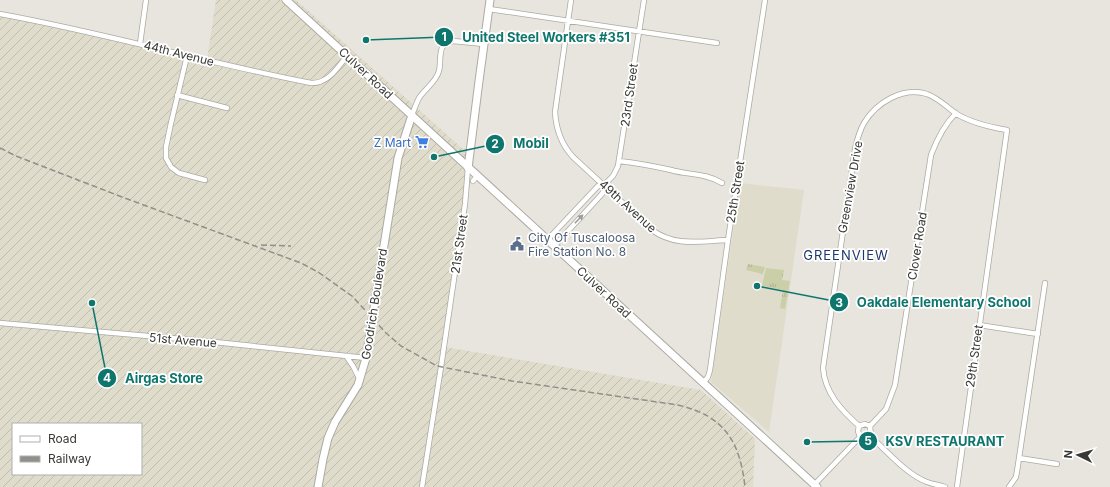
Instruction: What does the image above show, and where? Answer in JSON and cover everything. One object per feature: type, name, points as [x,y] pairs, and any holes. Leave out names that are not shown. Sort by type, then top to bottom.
[{"type":"main road","name":"Culver Road","points":[[286,0],[468,168],[475,178],[506,201],[816,486]]},
{"type":"main road","name":"21st Street","points":[[468,168],[490,0]]},
{"type":"main road","name":"Goodrich Boulevard","points":[[318,487],[328,438],[360,380],[366,358],[398,158],[412,116]]},
{"type":"street","points":[[140,44],[146,0]]},
{"type":"street","name":"49th Avenue","points":[[571,0],[556,96],[555,112],[556,123],[561,139],[569,153],[652,230],[666,239],[683,242],[728,240]]},
{"type":"street","name":"23rd Street","points":[[604,185],[605,190],[601,195],[557,243],[550,243],[550,237],[598,186],[604,185],[616,171],[619,161],[644,0]]},
{"type":"street","name":"25th Street","points":[[703,383],[708,377],[710,370],[728,240],[765,0]]},
{"type":"street","points":[[490,9],[639,30],[718,43]]},
{"type":"street","name":"44th Avenue","points":[[0,14],[33,20],[295,80],[316,83],[327,79],[347,56]]},
{"type":"street","points":[[412,116],[419,98],[437,77],[439,72],[440,51],[443,45],[453,41],[484,44]]},
{"type":"street","points":[[187,56],[166,147],[166,158],[171,167],[179,173],[205,180]]},
{"type":"street","name":"Greenview Drive","points":[[859,426],[838,406],[832,397],[826,383],[823,368],[858,138],[864,123],[874,110],[887,101],[902,94],[918,92],[928,95],[974,123],[990,128],[1007,130]]},
{"type":"street","points":[[177,95],[228,108]]},
{"type":"street","name":"Clover Road","points":[[870,426],[886,408],[895,385],[931,155],[948,120],[956,113]]},
{"type":"street","name":"29th Street","points":[[957,487],[1007,130]]},
{"type":"street","points":[[619,161],[647,164],[671,170],[713,177],[722,183]]},
{"type":"street","name":"21st Street","points":[[422,487],[442,367],[465,204],[468,168]]},
{"type":"street","points":[[1009,487],[1016,477],[1045,283]]},
{"type":"street","name":"51st Avenue","points":[[0,322],[366,358]]},
{"type":"street","points":[[979,325],[1038,334]]},
{"type":"street","points":[[346,356],[360,380]]},
{"type":"street","points":[[860,437],[858,431],[859,426],[865,424],[870,426],[871,437],[901,465],[928,483],[945,487]]},
{"type":"street","points":[[860,437],[866,439],[871,437]]},
{"type":"street","points":[[816,486],[860,437]]},
{"type":"street","points":[[1019,458],[1057,464]]},
{"type":"shaded area","points":[[216,0],[296,0],[474,159],[444,347],[701,390],[755,439],[753,487],[0,487],[0,14],[207,60]]},
{"type":"shaded area","points":[[740,183],[804,190],[769,432],[711,382]]},
{"type":"green space","points":[[748,264],[765,267],[763,274],[746,270]]},
{"type":"green space","points":[[766,268],[784,270],[782,280],[790,281],[785,309],[780,308],[783,290],[762,286]]},
{"type":"railway","points":[[0,148],[16,156],[122,197],[301,263],[318,272],[352,296],[386,333],[401,346],[437,366],[512,381],[678,405],[708,416],[719,424],[734,444],[743,471],[745,487]]},
{"type":"railway","points":[[261,245],[291,246]]},
{"type":"place","name":"United Steel Workers #351","points":[[366,40]]},
{"type":"place","name":"Z Mart","points":[[422,142]]},
{"type":"place","name":"Mobil","points":[[434,157]]},
{"type":"place","name":"City Of Tuscaloosa Fire Station No. 8","points":[[517,244]]},
{"type":"place","name":"Oakdale Elementary School","points":[[757,286]]},
{"type":"place","name":"Airgas Store","points":[[92,303]]},
{"type":"place","name":"KSV RESTAURANT","points":[[807,442]]},
{"type":"district","name":"GREENVIEW","points":[[846,255]]}]
